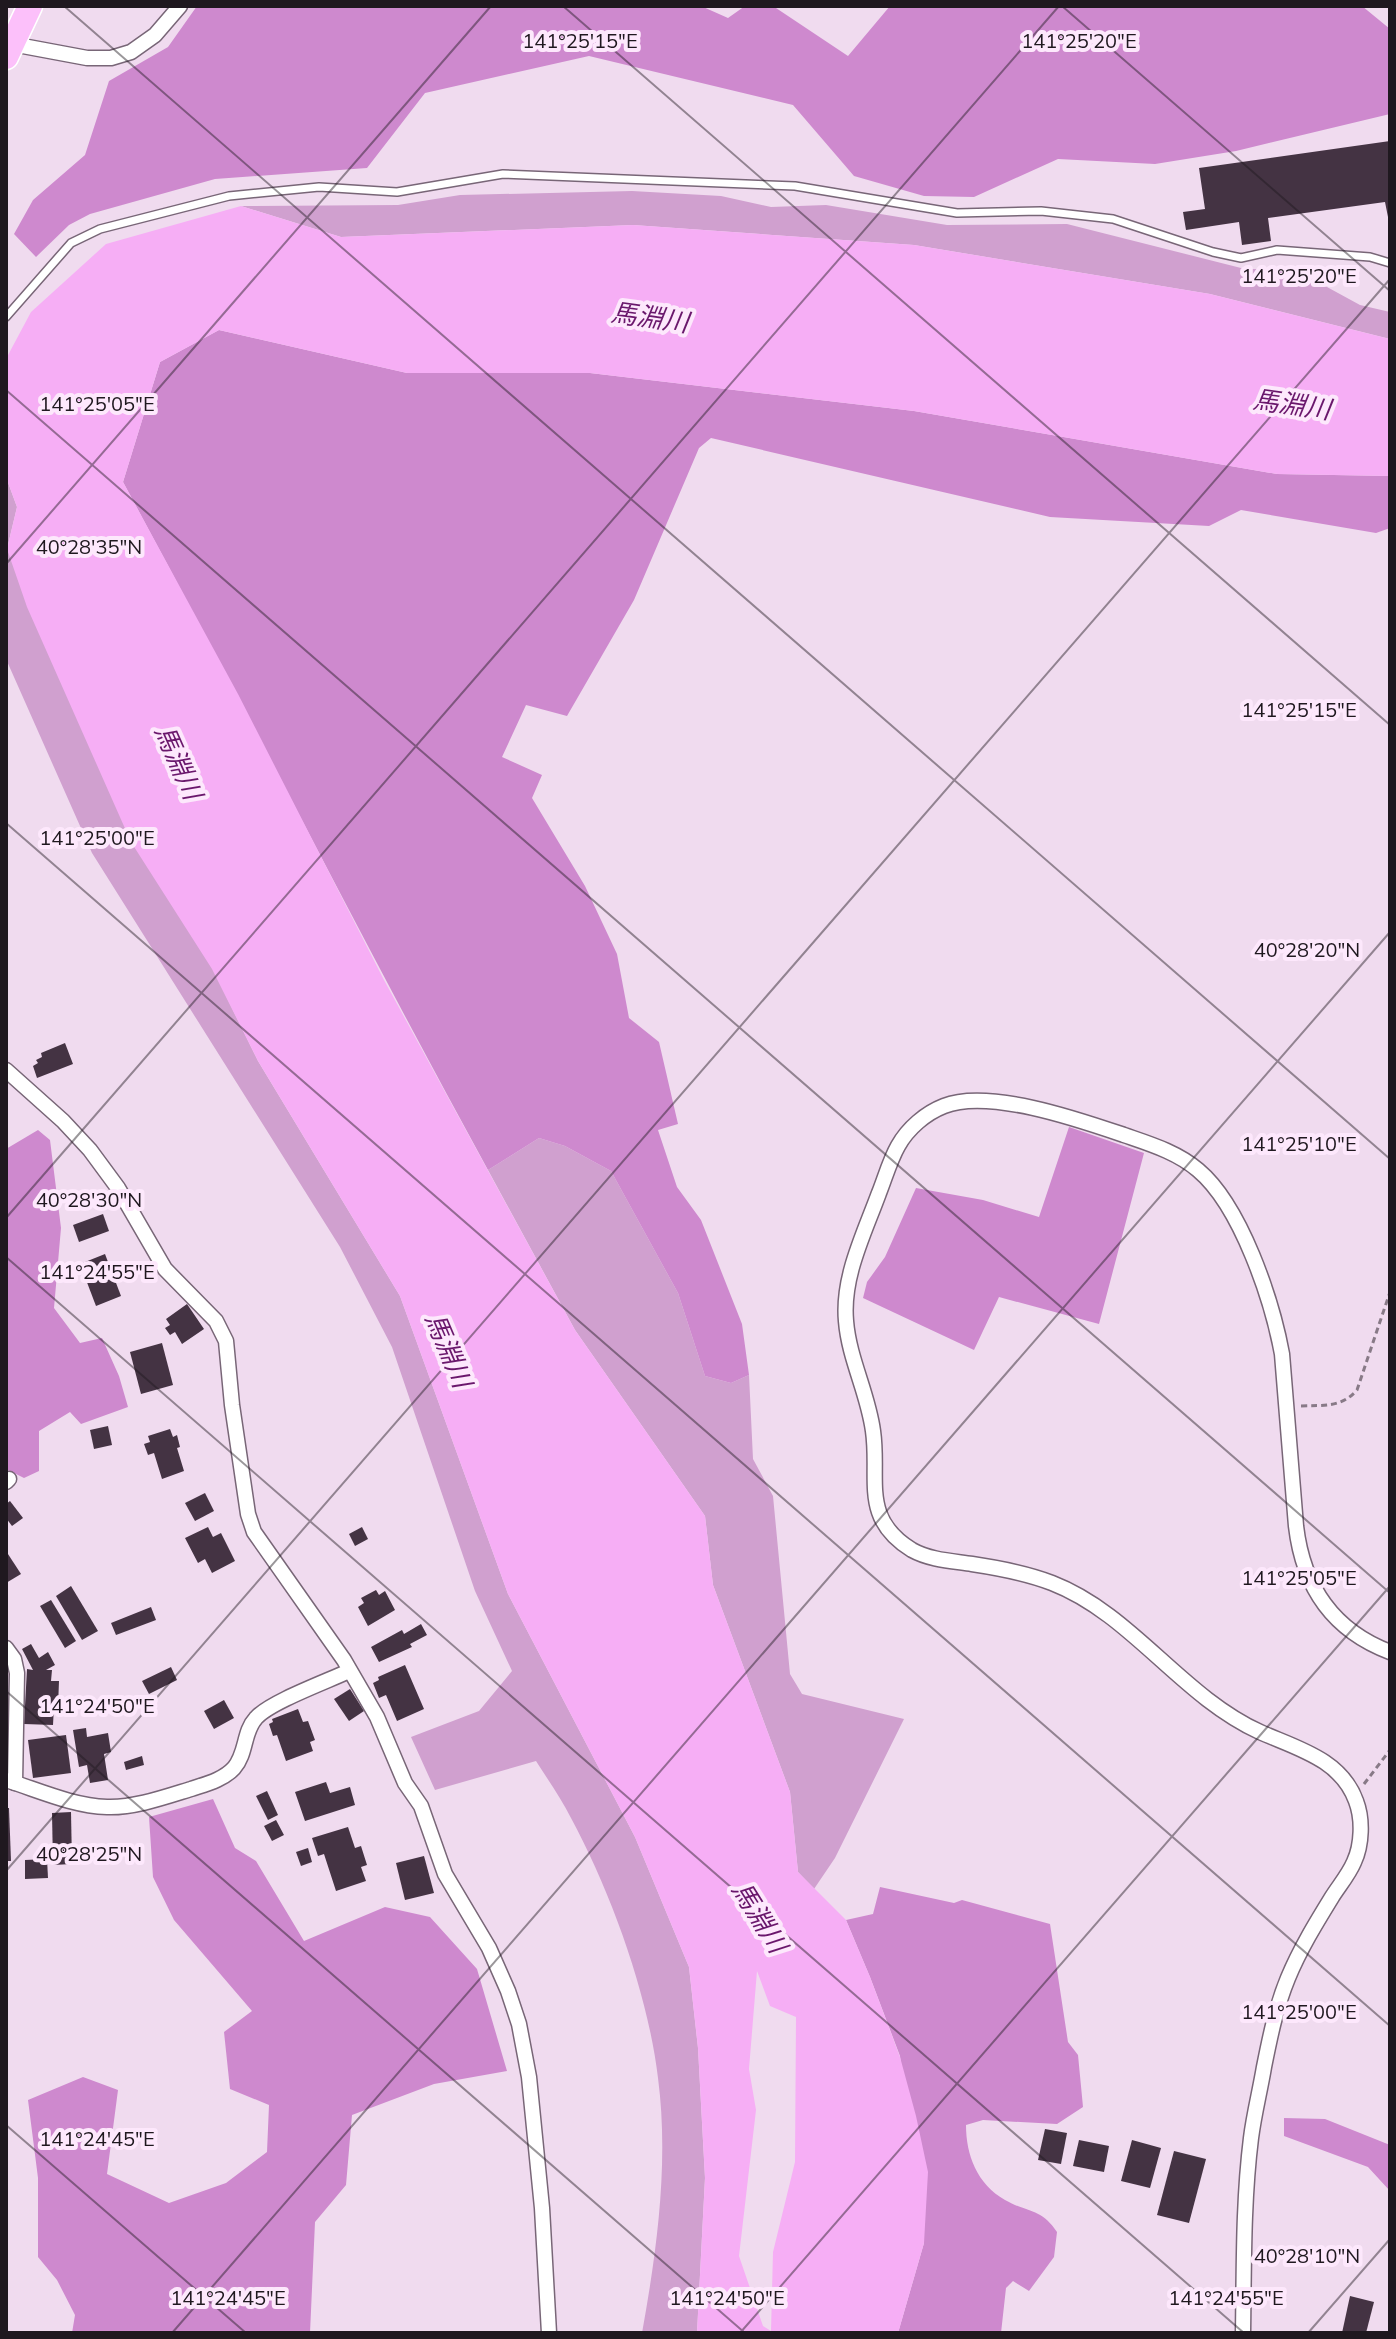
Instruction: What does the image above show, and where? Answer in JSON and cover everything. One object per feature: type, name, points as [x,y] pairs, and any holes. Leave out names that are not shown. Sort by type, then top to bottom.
[{"type":"highway","points":[[9,50],[30,6]]},
{"type":"street","points":[[9,50],[111,58],[131,52],[155,35],[180,6]]},
{"type":"street","points":[[6,1070],[90,1150],[118,1188],[165,1269],[216,1321],[226,1341],[232,1405],[248,1514],[254,1532],[377,1717],[405,1783],[421,1806],[445,1874],[489,1948],[508,1991],[519,2024],[529,2077],[542,2208],[549,2333]]},
{"type":"street","points":[[1243,2333],[1248,2166],[1271,2033],[1281,1995],[1297,1957],[1355,1860],[1361,1831],[1358,1804],[1333,1768],[1315,1755],[1253,1729],[1229,1714],[1185,1683],[1092,1604],[1055,1584],[1012,1570],[932,1558],[912,1549],[890,1531],[878,1515],[873,1490],[874,1438],[869,1402],[848,1341],[846,1296],[851,1269],[897,1147],[924,1117],[963,1100],[984,1100],[1086,1122],[1162,1148],[1201,1172],[1234,1216],[1277,1327],[1297,1537],[1307,1577],[1320,1598],[1345,1626],[1372,1645],[1390,1652]]},
{"type":"street","points":[[6,1648],[14,1659],[17,1673],[11,1781],[78,1803],[107,1807],[135,1804],[218,1780],[233,1769],[242,1756],[247,1732],[257,1717],[349,1671]]},
{"type":"lane","points":[[6,317],[71,243],[115,224],[229,196],[319,187],[397,192],[503,174],[795,186],[957,213],[1041,211],[1113,219],[1213,252],[1241,258],[1277,250],[1370,257],[1390,263]]},
{"type":"path","points":[[1286,1406],[1331,1405],[1348,1400],[1357,1390],[1390,1292]]},
{"type":"path","points":[[1353,1796],[1390,1750]]},
{"type":"shaded area","points":[[197,6],[701,6],[728,18],[745,6],[773,6],[848,56],[890,6],[1362,6],[1390,29],[1390,114],[1236,151],[1155,164],[1058,159],[974,197],[924,196],[854,176],[793,105],[589,56],[425,93],[367,168],[215,179],[90,214],[69,225],[36,257],[14,234],[33,200],[85,155],[109,81],[168,47]]},
{"type":"shaded area","points":[[632,191],[721,196],[771,207],[826,205],[947,225],[1067,224],[1245,269],[1294,269],[1360,305],[1390,312],[1390,339],[1210,294],[914,245],[633,225],[341,237],[241,206],[398,205],[460,195]]},
{"type":"shaded area","points":[[219,330],[407,373],[590,373],[914,411],[1277,474],[1390,476],[1390,528],[1376,533],[1241,510],[1209,526],[1050,517],[711,438],[699,448],[634,600],[567,716],[526,705],[502,757],[542,775],[532,798],[585,886],[617,954],[629,1018],[659,1042],[678,1124],[658,1130],[677,1187],[701,1220],[742,1324],[749,1375],[731,1383],[705,1376],[678,1293],[611,1171],[565,1146],[539,1138],[488,1170],[123,482],[160,362]]},
{"type":"shaded area","points":[[6,477],[17,507],[7,549],[258,1061],[400,1296],[508,1594],[635,1837],[689,1967],[698,2048],[705,2178],[697,2333],[642,2333],[660,2206],[661,2110],[646,2012],[626,1944],[586,1847],[536,1761],[435,1790],[411,1737],[479,1711],[512,1671],[475,1591],[392,1347],[340,1247],[92,853],[6,659]]},
{"type":"shaded area","points":[[1069,1127],[1144,1153],[1099,1324],[999,1297],[974,1350],[863,1298],[867,1282],[885,1257],[916,1188],[983,1200],[1039,1217]]},
{"type":"shaded area","points":[[38,1130],[50,1140],[61,1228],[54,1308],[80,1343],[102,1338],[119,1376],[128,1407],[81,1424],[70,1412],[39,1431],[39,1471],[24,1478],[6,1469],[6,1149]]},
{"type":"shaded area","points":[[539,1138],[565,1146],[611,1171],[678,1293],[705,1376],[731,1383],[749,1375],[753,1459],[773,1496],[790,1674],[802,1694],[904,1719],[835,1858],[814,1889],[798,1872],[790,1792],[713,1585],[705,1516],[575,1330],[488,1170]]},
{"type":"shaded area","points":[[213,1799],[235,1848],[256,1861],[304,1941],[385,1907],[430,1917],[477,1969],[507,2071],[434,2084],[352,2115],[346,2185],[315,2222],[310,2333],[72,2333],[75,2315],[57,2280],[38,2257],[38,2178],[28,2100],[83,2077],[118,2090],[107,2174],[169,2203],[226,2183],[267,2152],[269,2105],[230,2089],[224,2032],[252,2011],[174,1920],[153,1877],[149,1817]]},
{"type":"shaded area","points":[[880,1887],[954,1903],[962,1900],[1050,1924],[1068,2042],[1078,2055],[1083,2107],[1057,2124],[983,2120],[966,2125],[971,2158],[987,2186],[1005,2200],[1040,2215],[1057,2232],[1054,2257],[1029,2291],[1013,2281],[1006,2288],[1001,2333],[898,2333],[924,2243],[900,2056],[846,1920],[873,1914]]},
{"type":"shaded area","points":[[1284,2118],[1325,2119],[1390,2145],[1390,2191],[1368,2167],[1284,2136]]},
{"type":"water","name":"馬淵川","points":[[241,206],[341,237],[633,225],[914,245],[1210,294],[1390,339],[1390,476],[1277,474],[914,411],[590,373],[407,373],[219,330],[160,362],[123,482],[238,694],[384,980],[575,1330],[705,1516],[713,1585],[790,1792],[798,1872],[846,1920],[900,2057],[916,2116],[928,2172],[924,2243],[898,2333],[697,2333],[705,2178],[698,2048],[689,1967],[635,1837],[508,1594],[400,1296],[258,1061],[212,969],[131,842],[27,607],[7,549],[17,507],[6,477],[7,357],[31,312],[106,244]],"holes":[[[757,1971],[770,2006],[796,2017],[795,2162],[773,2252],[771,2331],[763,2326],[739,2256],[756,2110],[749,2069]]]},
{"type":"building","points":[[1390,141],[1390,227],[1385,202],[1268,218],[1271,241],[1242,245],[1239,222],[1186,230],[1183,212],[1205,209],[1199,168]]},
{"type":"building","points":[[65,1043],[73,1064],[37,1078],[33,1066],[42,1057],[41,1053]]},
{"type":"building","points":[[103,1214],[109,1231],[79,1242],[73,1225]]},
{"type":"building","points":[[105,1254],[121,1296],[96,1306],[80,1264]]},
{"type":"building","points":[[187,1304],[204,1329],[182,1344],[175,1332],[170,1335],[165,1328],[170,1325],[166,1319]]},
{"type":"building","points":[[162,1343],[173,1385],[141,1394],[130,1352]]},
{"type":"building","points":[[108,1426],[112,1445],[94,1449],[90,1430]]},
{"type":"building","points":[[170,1429],[173,1437],[177,1435],[180,1447],[177,1448],[184,1471],[162,1479],[154,1453],[148,1455],[144,1444],[150,1442],[148,1436]]},
{"type":"building","points":[[205,1493],[214,1511],[195,1521],[185,1503]]},
{"type":"building","points":[[10,1501],[23,1518],[12,1526],[6,1518],[6,1504]]},
{"type":"building","points":[[208,1527],[213,1537],[221,1533],[235,1561],[212,1573],[205,1559],[198,1563],[185,1538]]},
{"type":"building","points":[[362,1527],[368,1539],[355,1546],[349,1534]]},
{"type":"building","points":[[6,1551],[21,1574],[6,1583]]},
{"type":"building","points":[[71,1586],[98,1631],[82,1640],[56,1596]]},
{"type":"building","points":[[376,1590],[379,1595],[385,1591],[395,1610],[368,1626],[358,1607],[364,1603],[361,1598]]},
{"type":"building","points":[[51,1600],[76,1641],[65,1648],[40,1606]]},
{"type":"building","points":[[151,1607],[156,1620],[116,1635],[111,1623]]},
{"type":"building","points":[[421,1624],[427,1635],[410,1644],[412,1647],[379,1662],[371,1647],[402,1630],[404,1634]]},
{"type":"building","points":[[31,1644],[39,1658],[48,1652],[55,1665],[46,1670],[52,1670],[51,1681],[59,1681],[58,1707],[54,1706],[53,1725],[24,1724],[27,1669],[33,1670],[22,1649]]},
{"type":"building","points":[[405,1665],[424,1709],[397,1721],[386,1695],[379,1698],[373,1683],[379,1680],[378,1677]]},
{"type":"building","points":[[171,1667],[177,1680],[149,1694],[142,1681]]},
{"type":"building","points":[[350,1689],[364,1711],[349,1721],[334,1699]]},
{"type":"building","points":[[224,1700],[234,1718],[214,1729],[204,1711]]},
{"type":"building","points":[[298,1709],[303,1722],[308,1721],[315,1740],[310,1742],[313,1751],[286,1761],[277,1735],[273,1736],[269,1724],[273,1722],[272,1719]]},
{"type":"building","points":[[86,1728],[87,1737],[108,1733],[111,1752],[104,1754],[108,1780],[90,1783],[87,1765],[79,1767],[73,1730]]},
{"type":"building","points":[[66,1735],[71,1773],[33,1778],[28,1740]]},
{"type":"building","points":[[142,1756],[144,1765],[126,1770],[124,1762]]},
{"type":"building","points":[[326,1782],[330,1793],[350,1787],[355,1805],[305,1821],[295,1792]]},
{"type":"building","points":[[267,1791],[278,1815],[268,1820],[256,1796]]},
{"type":"building","points":[[6,1808],[9,1808],[11,1861],[6,1861]]},
{"type":"building","points":[[71,1812],[72,1864],[53,1865],[52,1813]]},
{"type":"building","points":[[276,1820],[284,1835],[272,1841],[264,1826]]},
{"type":"building","points":[[348,1827],[355,1848],[361,1846],[367,1865],[361,1867],[366,1881],[336,1891],[324,1854],[318,1856],[312,1838]]},
{"type":"building","points":[[308,1848],[312,1862],[301,1866],[296,1852]]},
{"type":"building","points":[[424,1856],[434,1893],[405,1900],[396,1863]]},
{"type":"building","points":[[47,1859],[48,1878],[25,1879],[25,1860]]},
{"type":"building","points":[[1045,2129],[1067,2133],[1061,2164],[1038,2160]]},
{"type":"building","points":[[1079,2140],[1109,2146],[1104,2172],[1073,2166]]},
{"type":"building","points":[[1132,2140],[1161,2148],[1150,2188],[1121,2181]]},
{"type":"building","points":[[1174,2151],[1206,2159],[1189,2223],[1157,2215]]},
{"type":"building","points":[[1350,2296],[1374,2302],[1366,2333],[1342,2333]]}]
